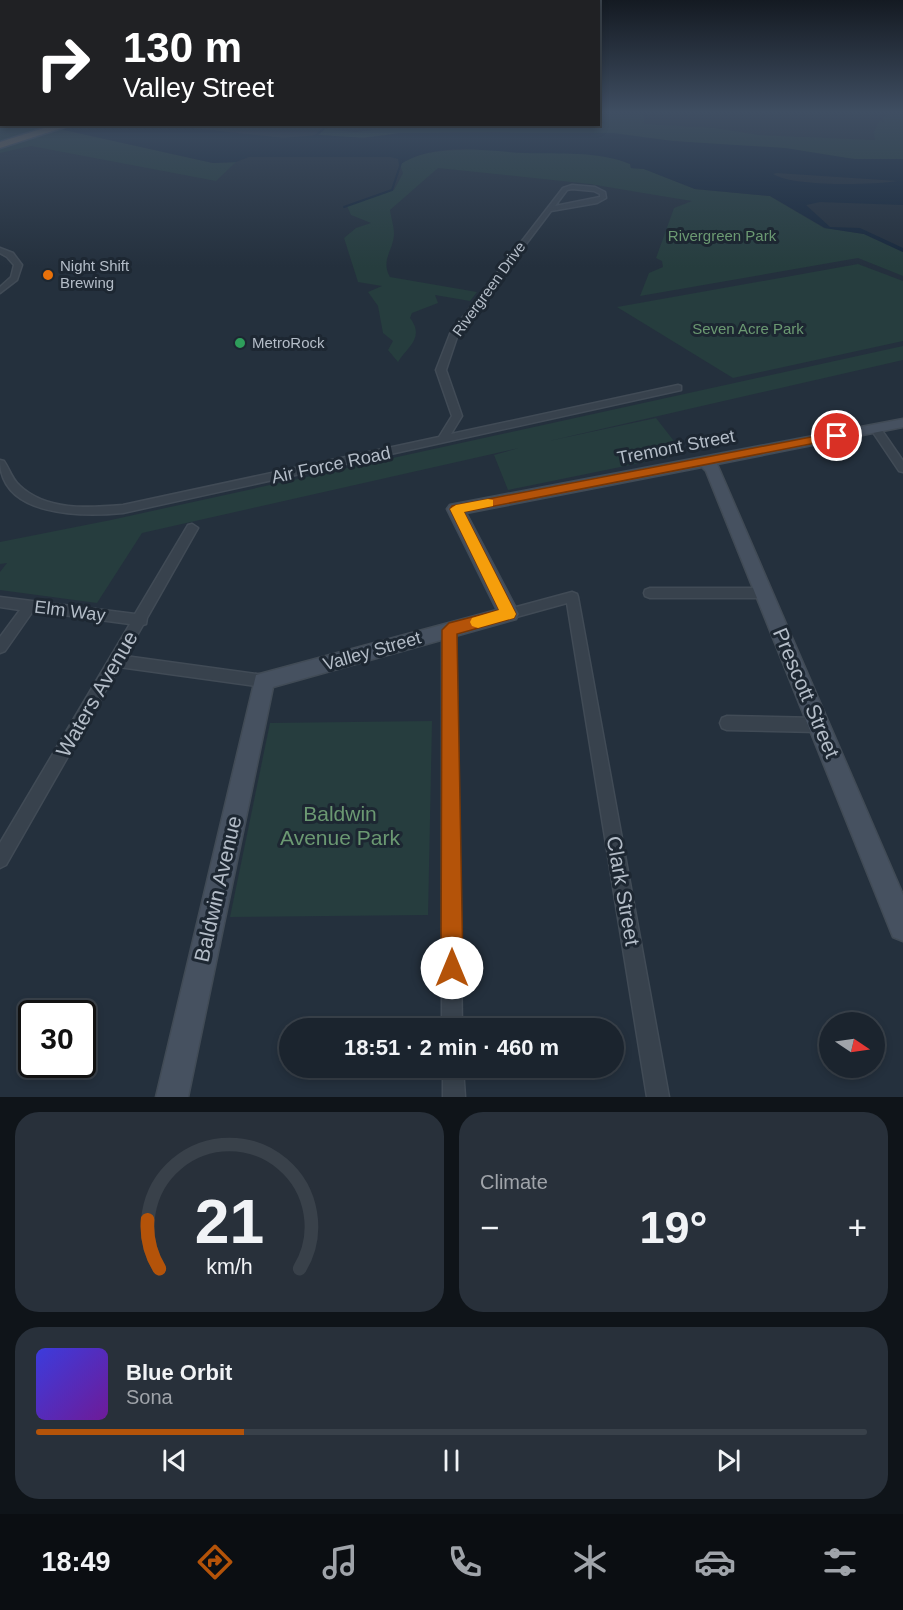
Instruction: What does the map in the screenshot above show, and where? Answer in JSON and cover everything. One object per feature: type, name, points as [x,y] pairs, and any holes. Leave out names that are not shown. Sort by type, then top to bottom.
[{"type":"street","name":"Rivergreen Drive","points":[[442,440],[457,416],[441,367],[450,342],[549,208],[565,189],[584,187],[603,193],[603,198],[597,201],[549,208]]},
{"type":"street","points":[[0,250],[10,255],[18,266],[14,278],[1,290]]},
{"type":"street","name":"Air Force Road","points":[[0,463],[13,486],[30,498],[60,508],[109,511],[155,503],[678,388]]},
{"type":"street","name":"Tremont Street","points":[[508,614],[456,509],[903,423]]},
{"type":"street","points":[[875,429],[903,469]]},
{"type":"street","name":"Prescott Street","points":[[705,461],[713,469],[903,927]]},
{"type":"street","name":"Waters Avenue","points":[[0,859],[118,661],[192,528]]},
{"type":"street","points":[[650,593],[764,593]]},
{"type":"street","name":"Valley Street","points":[[118,661],[264,681],[572,597],[588,684]]},
{"type":"street","name":"Elm Way","points":[[0,602],[141,620]]},
{"type":"street","points":[[0,647],[30,606]]},
{"type":"street","points":[[449,630],[452,1018]]},
{"type":"street","name":"Baldwin Avenue","points":[[172,1097],[264,681]]},
{"type":"street","name":"Clark Street","points":[[588,684],[658,1097]]},
{"type":"street","points":[[727,723],[818,725]]},
{"type":"street","points":[[453,1078],[454,1097]]},
{"type":"green space","points":[[127,164],[234,164],[216,181]]},
{"type":"green space","name":"Rivergreen Park","points":[[400,164],[630,164],[631,168],[644,169],[695,189],[770,196],[824,228],[864,234],[903,252],[903,276],[858,258],[640,296],[649,273],[663,267],[662,261],[656,258],[674,208],[692,201],[590,184],[438,168],[390,210],[394,233],[386,265],[387,271],[390,277],[477,292],[470,301],[435,295],[438,303],[412,313],[410,318],[416,331],[415,336],[398,362],[388,350],[393,341],[383,333],[378,306],[368,292],[382,286],[358,282],[344,238],[356,228],[371,223],[351,215],[347,206],[394,190],[403,173]]},
{"type":"green space","name":"Seven Acre Park","points":[[858,264],[903,281],[903,341],[733,378],[617,307]]},
{"type":"green space","points":[[903,346],[903,360],[549,441],[656,418],[684,454],[508,490],[494,455],[519,448],[142,533],[97,603],[0,590],[0,572],[7,563],[0,564],[0,542],[111,520]]},
{"type":"green space","name":"Baldwin Avenue Park","points":[[432,721],[428,915],[230,917],[270,723]]},
{"type":"water","points":[[630,164],[903,164],[903,205],[820,202],[806,205],[830,227],[860,228],[903,248],[903,252],[864,234],[825,228],[770,196],[695,189],[644,169],[631,168]],"holes":[[[773,174],[898,181],[814,183]]]},
{"type":"waterway","points":[[344,207],[392,190],[401,164]]},
{"type":"slow traffic","points":[[478,622],[508,614],[456,509],[488,503]]},
{"type":"place","name":"Night Shift Brewing","points":[[48,275]]},
{"type":"place","name":"MetroRock","points":[[240,343]]},
{"type":"route","points":[[452,968],[449,630],[508,614],[456,509],[837,436]]}]
